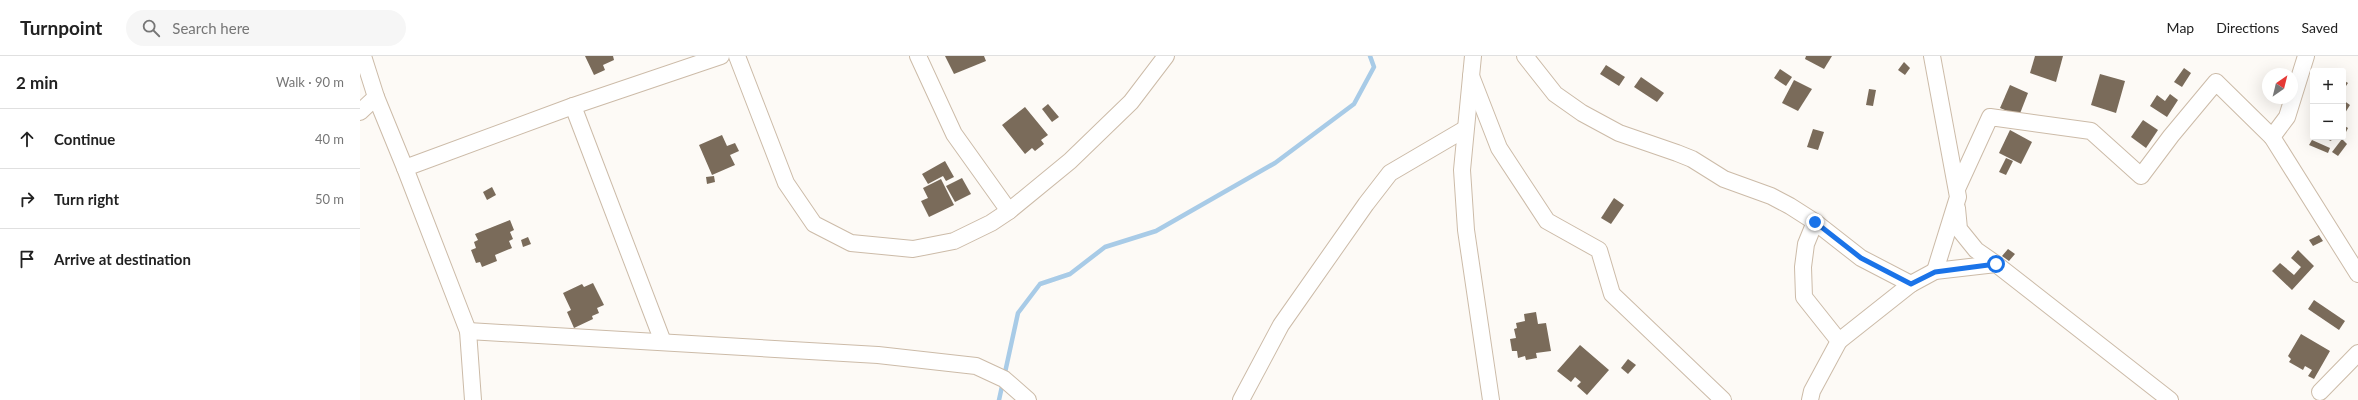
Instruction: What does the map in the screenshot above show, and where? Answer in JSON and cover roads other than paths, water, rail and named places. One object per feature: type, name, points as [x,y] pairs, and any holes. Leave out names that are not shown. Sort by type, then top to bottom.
[{"type":"street","points":[[362,56],[376,97],[468,331],[473,400]]},
{"type":"street","points":[[405,168],[573,106],[721,56]]},
{"type":"street","points":[[737,56],[786,183],[814,224],[851,243],[913,249],[954,241],[990,223],[1009,211],[1070,161],[1131,102],[1166,56]]},
{"type":"street","points":[[918,56],[954,134],[1009,211]]},
{"type":"street","points":[[1473,56],[1462,170],[1466,230],[1491,400]]},
{"type":"street","points":[[1525,56],[1555,94],[1582,113],[1619,133],[1692,159],[1724,179],[1771,196],[1815,222],[1861,258],[1911,284]]},
{"type":"street","points":[[1932,56],[1956,196],[1959,230],[1976,250],[2170,400]]},
{"type":"street","points":[[2272,137],[2287,117],[2306,56]]},
{"type":"street","points":[[1471,76],[1499,148],[1547,221],[1599,250],[1612,294],[1723,400]]},
{"type":"street","points":[[1935,272],[1956,196],[1990,116],[2091,131],[2141,176],[2171,136],[2216,82],[2272,137],[2358,274]]},
{"type":"street","points":[[360,112],[376,97]]},
{"type":"street","points":[[573,106],[663,342]]},
{"type":"street","points":[[1241,400],[1281,325],[1366,204],[1390,173],[1465,129]]},
{"type":"street","points":[[1815,222],[1806,244],[1803,267],[1804,297],[1839,341]]},
{"type":"street","points":[[1810,400],[1812,391],[1839,341],[1911,284],[1935,272],[1996,264]]},
{"type":"street","points":[[468,331],[878,354],[976,366],[1004,379],[1028,400]]},
{"type":"street","points":[[2320,392],[2358,353]]},
{"type":"waterway","points":[[999,400],[1018,313],[1040,284],[1070,274],[1105,247],[1156,231],[1275,163],[1354,104],[1374,67],[1370,56]]}]
